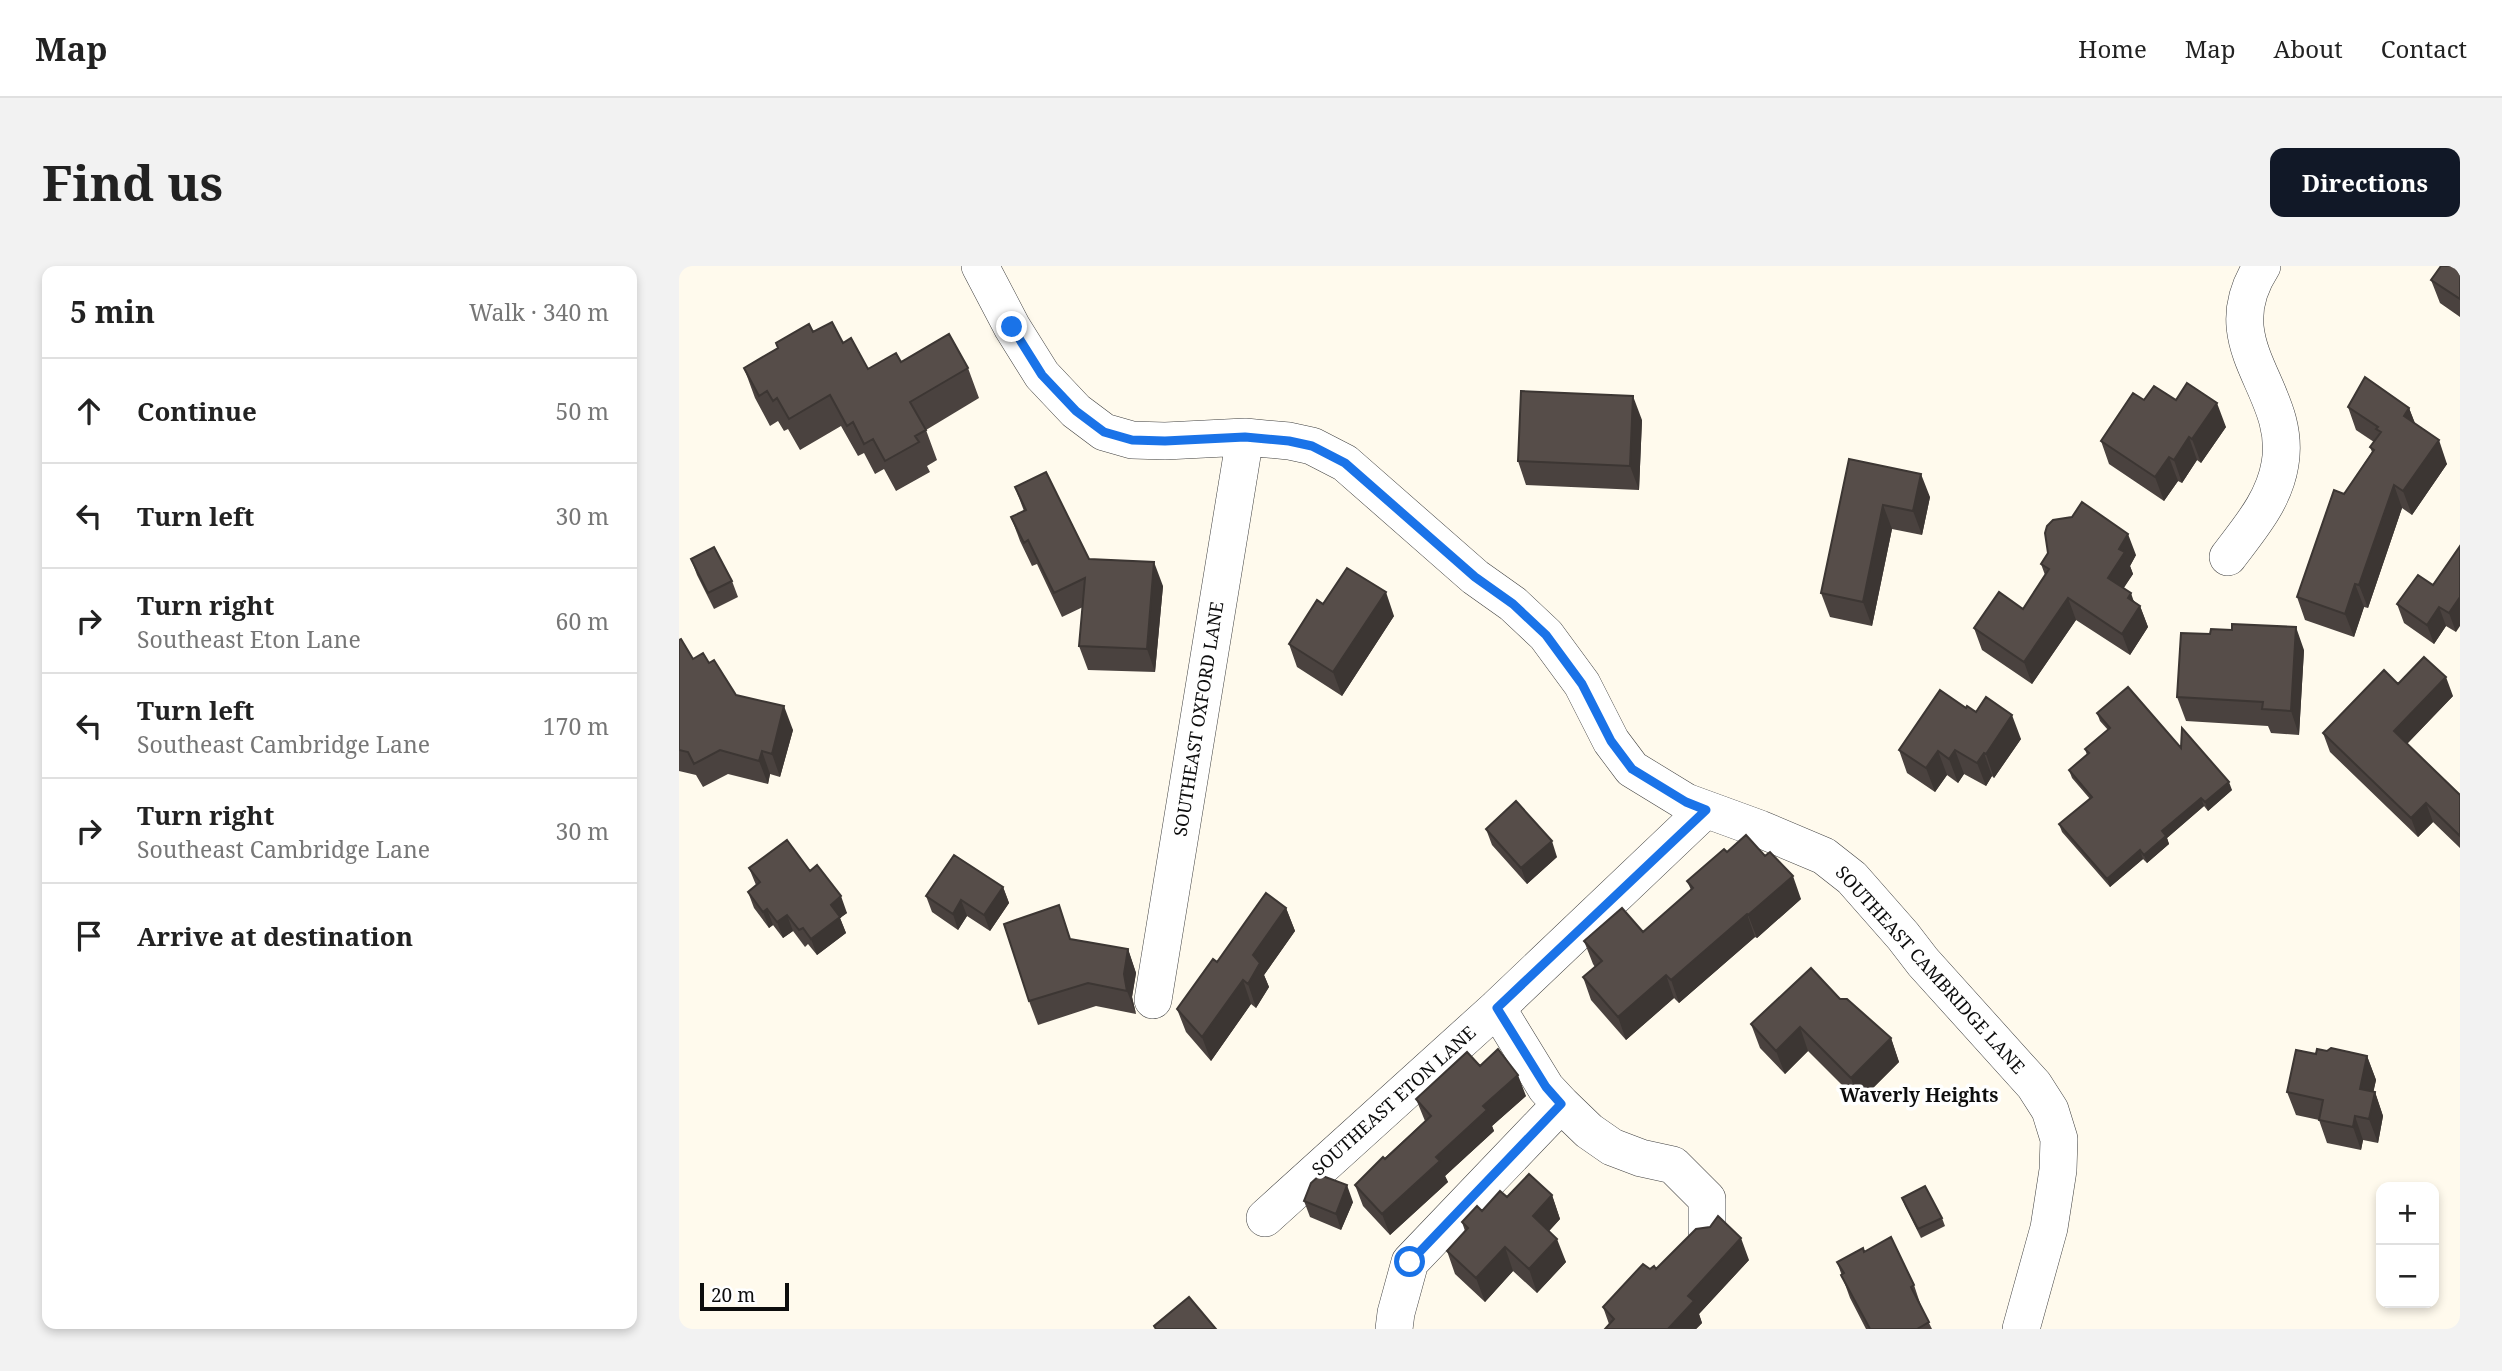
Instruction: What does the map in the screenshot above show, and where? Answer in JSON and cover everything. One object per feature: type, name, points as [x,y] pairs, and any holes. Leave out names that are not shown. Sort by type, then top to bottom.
[{"type":"street","name":"SOUTHEAST CAMBRIDGE LANE","points":[[980,266],[1012,327],[1042,375],[1076,411],[1104,432],[1132,440],[1245,437],[1312,446],[1345,463],[1546,635],[1582,684],[1611,741],[1632,769],[1686,802],[1761,829],[1824,856],[1851,878],[2034,1085],[2050,1110],[2059,1139],[2057,1180],[2049,1228],[2021,1329]]},
{"type":"street","points":[[2228,557],[2267,505],[2280,465],[2281,435],[2275,408],[2250,352],[2244,330],[2244,308],[2252,280],[2262,266]]},
{"type":"street","name":"SOUTHEAST OXFORD LANE","points":[[1153,1000],[1245,437]]},
{"type":"street","name":"SOUTHEAST ETON LANE","points":[[1265,1218],[1497,1008],[1706,810]]},
{"type":"street","points":[[1497,1008],[1546,1087],[1589,1131],[1612,1147],[1641,1158],[1673,1165],[1707,1199],[1707,1231]]},
{"type":"street","points":[[1394,1329],[1410,1262],[1561,1104]]},
{"type":"building","points":[[2441,266],[2460,266],[2460,299],[2431,280]]},
{"type":"building","points":[[832,322],[843,343],[851,338],[868,369],[896,353],[901,362],[949,334],[968,368],[910,402],[926,430],[915,436],[919,442],[885,461],[873,439],[864,444],[853,422],[847,426],[830,395],[789,419],[777,398],[773,401],[767,391],[759,396],[744,368],[778,348],[776,343],[809,324],[813,332]]},
{"type":"building","points":[[2365,377],[2409,408],[2404,416],[2439,440],[2403,491],[2394,485],[2359,585],[2355,584],[2345,614],[2297,597],[2334,490],[2344,494],[2374,450],[2370,447],[2381,432],[2376,429],[2378,427],[2348,407]]},
{"type":"building","points":[[2187,383],[2217,403],[2192,439],[2189,437],[2174,460],[2169,457],[2155,477],[2101,441],[2133,393],[2144,400],[2154,386],[2176,400]]},
{"type":"building","points":[[1521,391],[1633,396],[1630,466],[1518,461]]},
{"type":"building","points":[[1849,459],[1921,474],[1913,511],[1883,505],[1863,602],[1821,593]]},
{"type":"building","points":[[1046,472],[1089,559],[1154,562],[1147,649],[1079,646],[1085,578],[1054,593],[1028,540],[1024,543],[1011,517],[1026,510],[1015,487]]},
{"type":"building","points":[[2082,502],[2128,534],[2119,549],[2125,552],[2108,578],[2131,593],[2128,598],[2140,606],[2122,634],[2068,598],[2024,662],[1974,628],[1999,592],[2023,609],[2049,569],[2041,564],[2048,553],[2045,533],[2047,526],[2053,520],[2072,517]]},
{"type":"building","points":[[2460,546],[2460,597],[2449,613],[2439,607],[2427,625],[2397,604],[2418,575],[2433,585]]},
{"type":"building","points":[[714,547],[732,581],[708,593],[691,559]]},
{"type":"building","points":[[1347,568],[1386,592],[1333,672],[1289,644],[1317,600],[1323,604]]},
{"type":"building","points":[[2232,624],[2296,627],[2291,711],[2262,709],[2263,702],[2177,697],[2181,633],[2210,634],[2211,629],[2232,630]]},
{"type":"building","points":[[681,639],[693,659],[703,653],[709,663],[714,660],[736,695],[784,706],[772,754],[762,751],[759,761],[720,750],[694,764],[688,752],[679,750]]},
{"type":"building","points":[[2424,657],[2446,677],[2394,731],[2460,795],[2460,836],[2426,803],[2411,818],[2323,733],[2384,670],[2398,684]]},
{"type":"building","points":[[2128,687],[2181,748],[2182,728],[2229,782],[2205,802],[2201,798],[2162,831],[2166,836],[2144,855],[2140,850],[2107,879],[2059,824],[2092,797],[2069,770],[2089,753],[2085,749],[2110,728],[2097,713]]},
{"type":"building","points":[[1940,690],[1976,712],[1986,697],[2012,715],[1977,763],[1955,750],[1949,759],[1938,751],[1926,768],[1899,750]]},
{"type":"building","points":[[1516,801],[1552,841],[1521,868],[1486,829]]},
{"type":"building","points":[[1746,835],[1765,856],[1770,852],[1793,876],[1671,980],[1666,975],[1618,1017],[1583,977],[1602,961],[1584,941],[1622,908],[1643,932],[1693,888],[1687,881],[1724,849],[1727,852]]},
{"type":"building","points":[[787,840],[810,871],[817,865],[841,896],[831,905],[840,917],[811,939],[803,928],[799,930],[787,915],[777,922],[767,909],[763,912],[748,892],[760,882],[749,868]]},
{"type":"building","points":[[954,855],[1003,887],[984,915],[961,900],[953,914],[926,896]]},
{"type":"building","points":[[1266,893],[1286,908],[1253,955],[1260,963],[1248,984],[1243,980],[1202,1037],[1177,1009],[1213,959],[1217,962]]},
{"type":"building","points":[[1059,905],[1070,939],[1128,949],[1124,974],[1127,991],[1088,983],[1029,1001],[1004,924]]},
{"type":"building","points":[[1811,968],[1840,999],[1847,999],[1891,1038],[1851,1078],[1800,1027],[1776,1051],[1751,1024]]},
{"type":"building","points":[[2331,1048],[2367,1056],[2360,1089],[2375,1092],[2369,1119],[2355,1116],[2353,1127],[2319,1120],[2323,1100],[2287,1092],[2296,1050],[2316,1054],[2317,1049],[2327,1051]]},
{"type":"building","points":[[1498,1049],[1518,1075],[1483,1106],[1487,1110],[1436,1157],[1440,1161],[1382,1214],[1355,1185],[1431,1116],[1416,1099],[1467,1052],[1480,1066]]},
{"type":"building","points":[[1529,1174],[1552,1195],[1533,1216],[1557,1239],[1529,1269],[1505,1247],[1476,1278],[1447,1251],[1468,1228],[1462,1222],[1477,1206],[1482,1211],[1500,1191],[1507,1197]]},
{"type":"building","points":[[1320,1175],[1347,1185],[1336,1214],[1304,1201],[1311,1183]]},
{"type":"building","points":[[1925,1186],[1942,1218],[1918,1229],[1902,1198]]},
{"type":"building","points":[[1718,1216],[1741,1238],[1688,1296],[1694,1301],[1668,1329],[1605,1329],[1614,1319],[1603,1307],[1643,1264],[1650,1269],[1654,1266],[1656,1269],[1696,1229],[1710,1227]]},
{"type":"building","points":[[1891,1237],[1914,1285],[1911,1287],[1929,1322],[1917,1329],[1870,1329],[1841,1275],[1844,1273],[1837,1262],[1863,1248],[1864,1252]]},
{"type":"building","points":[[1189,1297],[1216,1329],[1156,1329],[1154,1326]]},
{"type":"district","name":"Waverly Heights","points":[[1919,1095]]},
{"type":"route","points":[[1012,327],[1042,375],[1076,411],[1104,432],[1132,440],[1245,437],[1289,441],[1312,446],[1345,463],[1546,635],[1582,684],[1598,719],[1632,769],[1686,802],[1706,810],[1497,1008],[1546,1087],[1561,1104],[1410,1262]]}]
